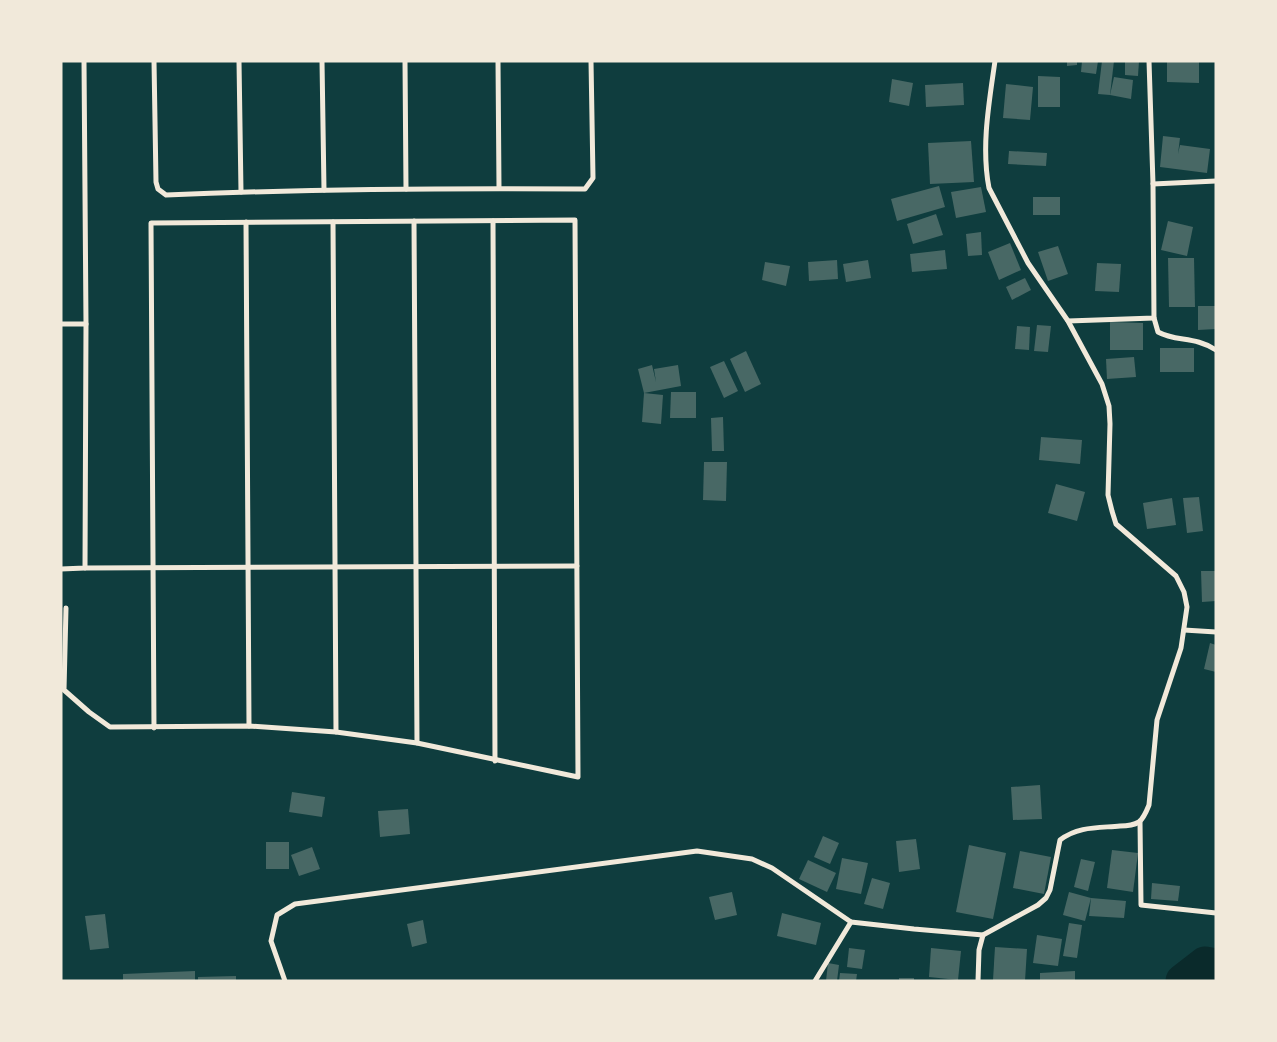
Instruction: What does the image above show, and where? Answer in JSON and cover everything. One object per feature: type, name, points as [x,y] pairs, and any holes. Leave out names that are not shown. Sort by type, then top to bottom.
[{"type":"street","points":[[84,61],[86,568]]},
{"type":"street","points":[[154,61],[156,182],[158,189],[166,195],[324,190],[585,189],[592,178],[591,61]]},
{"type":"street","points":[[239,61],[241,192]]},
{"type":"street","points":[[322,61],[324,190]]},
{"type":"street","points":[[405,61],[406,189]]},
{"type":"street","points":[[498,61],[499,188]]},
{"type":"street","points":[[285,981],[271,941],[277,915],[295,904],[697,852],[752,859],[772,868],[851,922],[983,935],[1038,906],[1046,898],[1050,890],[1060,840],[1068,834],[1084,828],[1126,826],[1140,821],[1147,812],[1158,715],[1181,648],[1187,607],[1184,592],[1176,576],[1116,524],[1108,495],[1110,424],[1109,406],[1102,384],[1068,321],[1028,263],[989,188],[986,174],[987,124],[995,61]]},
{"type":"street","points":[[1148,61],[1153,184],[1154,318],[1158,332],[1165,336],[1197,340],[1216,350]]},
{"type":"street","points":[[1153,184],[1216,181]]},
{"type":"street","points":[[66,608],[64,690],[110,727],[154,728],[249,726],[336,732],[417,744],[578,777],[575,220],[151,223],[154,728]]},
{"type":"street","points":[[492,221],[495,760]]},
{"type":"street","points":[[246,222],[249,726]]},
{"type":"street","points":[[334,222],[336,732]]},
{"type":"street","points":[[414,222],[417,744]]},
{"type":"street","points":[[1068,321],[1154,318]]},
{"type":"street","points":[[61,324],[86,324]]},
{"type":"street","points":[[61,569],[577,566]]},
{"type":"street","points":[[1184,630],[1216,632]]},
{"type":"street","points":[[1140,821],[1142,905],[1216,913]]},
{"type":"street","points":[[815,981],[851,922]]},
{"type":"street","points":[[978,981],[979,950],[983,935]]},
{"type":"building","points":[[1067,61],[1077,61],[1077,65],[1067,66]]},
{"type":"building","points":[[1082,61],[1098,61],[1096,74],[1081,72]]},
{"type":"building","points":[[1102,61],[1114,61],[1110,95],[1098,94]]},
{"type":"building","points":[[1125,61],[1139,61],[1138,76],[1125,75]]},
{"type":"building","points":[[1167,61],[1199,61],[1199,83],[1167,82]]},
{"type":"building","points":[[1038,76],[1060,77],[1060,107],[1038,107]]},
{"type":"building","points":[[1114,77],[1133,80],[1131,99],[1110,95]]},
{"type":"building","points":[[892,79],[913,83],[909,106],[889,102]]},
{"type":"building","points":[[963,83],[964,105],[926,107],[925,85]]},
{"type":"building","points":[[1006,84],[1033,87],[1030,120],[1003,118]]},
{"type":"building","points":[[1163,136],[1180,138],[1178,154],[1180,145],[1210,149],[1207,173],[1160,167]]},
{"type":"building","points":[[971,141],[974,182],[930,184],[928,143]]},
{"type":"building","points":[[1009,151],[1047,153],[1046,166],[1008,164]]},
{"type":"building","points":[[939,186],[945,207],[897,221],[891,199]]},
{"type":"building","points":[[981,187],[986,212],[956,218],[951,192]]},
{"type":"building","points":[[1033,197],[1060,197],[1060,215],[1033,215]]},
{"type":"building","points":[[936,214],[943,235],[913,244],[907,224]]},
{"type":"building","points":[[1168,221],[1193,227],[1187,256],[1161,250]]},
{"type":"building","points":[[981,232],[982,255],[968,256],[966,234]]},
{"type":"building","points":[[1010,243],[1021,270],[999,280],[988,252]]},
{"type":"building","points":[[1058,246],[1068,274],[1048,281],[1038,252]]},
{"type":"building","points":[[945,250],[947,269],[912,272],[910,254]]},
{"type":"building","points":[[1168,258],[1194,258],[1195,307],[1169,307]]},
{"type":"building","points":[[837,260],[838,279],[809,281],[808,262]]},
{"type":"building","points":[[868,260],[871,278],[846,282],[843,264]]},
{"type":"building","points":[[765,262],[790,266],[786,286],[762,280]]},
{"type":"building","points":[[1097,263],[1121,264],[1119,292],[1095,291]]},
{"type":"building","points":[[1025,278],[1031,290],[1012,300],[1006,287]]},
{"type":"building","points":[[1198,306],[1216,306],[1216,329],[1198,330]]},
{"type":"building","points":[[1110,322],[1143,323],[1143,350],[1110,350]]},
{"type":"building","points":[[1037,325],[1051,326],[1048,352],[1034,351]]},
{"type":"building","points":[[1017,326],[1030,327],[1029,350],[1015,349]]},
{"type":"building","points":[[1160,348],[1194,348],[1194,372],[1160,372]]},
{"type":"building","points":[[746,351],[761,384],[745,392],[730,359]]},
{"type":"building","points":[[1134,357],[1136,377],[1107,379],[1106,359]]},
{"type":"building","points":[[724,361],[738,391],[724,398],[710,367]]},
{"type":"building","points":[[652,365],[656,382],[654,369],[678,365],[681,386],[644,393],[638,369]]},
{"type":"building","points":[[671,392],[696,392],[696,418],[670,418]]},
{"type":"building","points":[[644,393],[663,395],[661,424],[642,422]]},
{"type":"building","points":[[723,417],[724,451],[712,451],[711,418]]},
{"type":"building","points":[[1041,437],[1082,440],[1080,464],[1039,460]]},
{"type":"building","points":[[704,462],[727,462],[726,501],[703,500]]},
{"type":"building","points":[[1056,484],[1085,492],[1077,521],[1048,513]]},
{"type":"building","points":[[1199,497],[1203,531],[1187,533],[1183,498]]},
{"type":"building","points":[[1172,498],[1176,525],[1147,529],[1143,503]]},
{"type":"building","points":[[1201,571],[1216,571],[1216,601],[1202,602]]},
{"type":"building","points":[[1210,643],[1216,645],[1216,672],[1204,669]]},
{"type":"building","points":[[1040,785],[1042,819],[1013,820],[1011,787]]},
{"type":"building","points":[[292,792],[325,797],[322,817],[289,812]]},
{"type":"building","points":[[408,809],[410,834],[380,837],[378,811]]},
{"type":"building","points":[[823,836],[839,843],[830,864],[814,857]]},
{"type":"building","points":[[916,839],[920,869],[899,872],[896,841]]},
{"type":"building","points":[[266,842],[289,842],[289,869],[266,869]]},
{"type":"building","points":[[969,845],[1006,853],[993,919],[956,912]]},
{"type":"building","points":[[312,847],[320,869],[299,876],[291,855]]},
{"type":"building","points":[[1112,850],[1138,853],[1133,892],[1107,888]]},
{"type":"building","points":[[1020,851],[1051,857],[1044,894],[1013,888]]},
{"type":"building","points":[[842,858],[868,863],[861,894],[836,889]]},
{"type":"building","points":[[1081,859],[1095,862],[1088,891],[1074,887]]},
{"type":"building","points":[[808,860],[836,873],[827,892],[799,879]]},
{"type":"building","points":[[872,878],[890,883],[883,909],[864,904]]},
{"type":"building","points":[[1152,883],[1180,886],[1178,901],[1151,899]]},
{"type":"building","points":[[732,892],[737,915],[715,920],[709,897]]},
{"type":"building","points":[[1069,892],[1091,898],[1085,921],[1063,915]]},
{"type":"building","points":[[1091,898],[1126,901],[1124,918],[1089,916]]},
{"type":"building","points":[[782,913],[821,923],[816,945],[777,936]]},
{"type":"building","points":[[105,914],[109,948],[90,950],[85,916]]},
{"type":"building","points":[[423,920],[427,943],[412,947],[407,924]]},
{"type":"building","points":[[1069,923],[1082,925],[1077,958],[1063,956]]},
{"type":"building","points":[[1037,935],[1062,939],[1058,966],[1033,963]]},
{"type":"building","points":[[995,947],[1027,949],[1025,981],[993,980]]},
{"type":"building","points":[[849,948],[865,950],[862,969],[847,967]]},
{"type":"building","points":[[931,948],[961,951],[958,980],[929,977]]},
{"type":"building","points":[[828,963],[839,965],[837,981],[826,981]]},
{"type":"building","points":[[195,971],[195,981],[123,981],[123,974]]},
{"type":"building","points":[[1075,971],[1075,981],[1040,981],[1040,973]]},
{"type":"building","points":[[840,973],[857,974],[856,981],[839,981]]},
{"type":"building","points":[[236,976],[236,981],[198,981],[198,977]]},
{"type":"building","points":[[899,978],[914,978],[914,981],[899,981]]},
{"type":"waterway","points":[[1183,981],[1205,964],[1216,966]]}]
